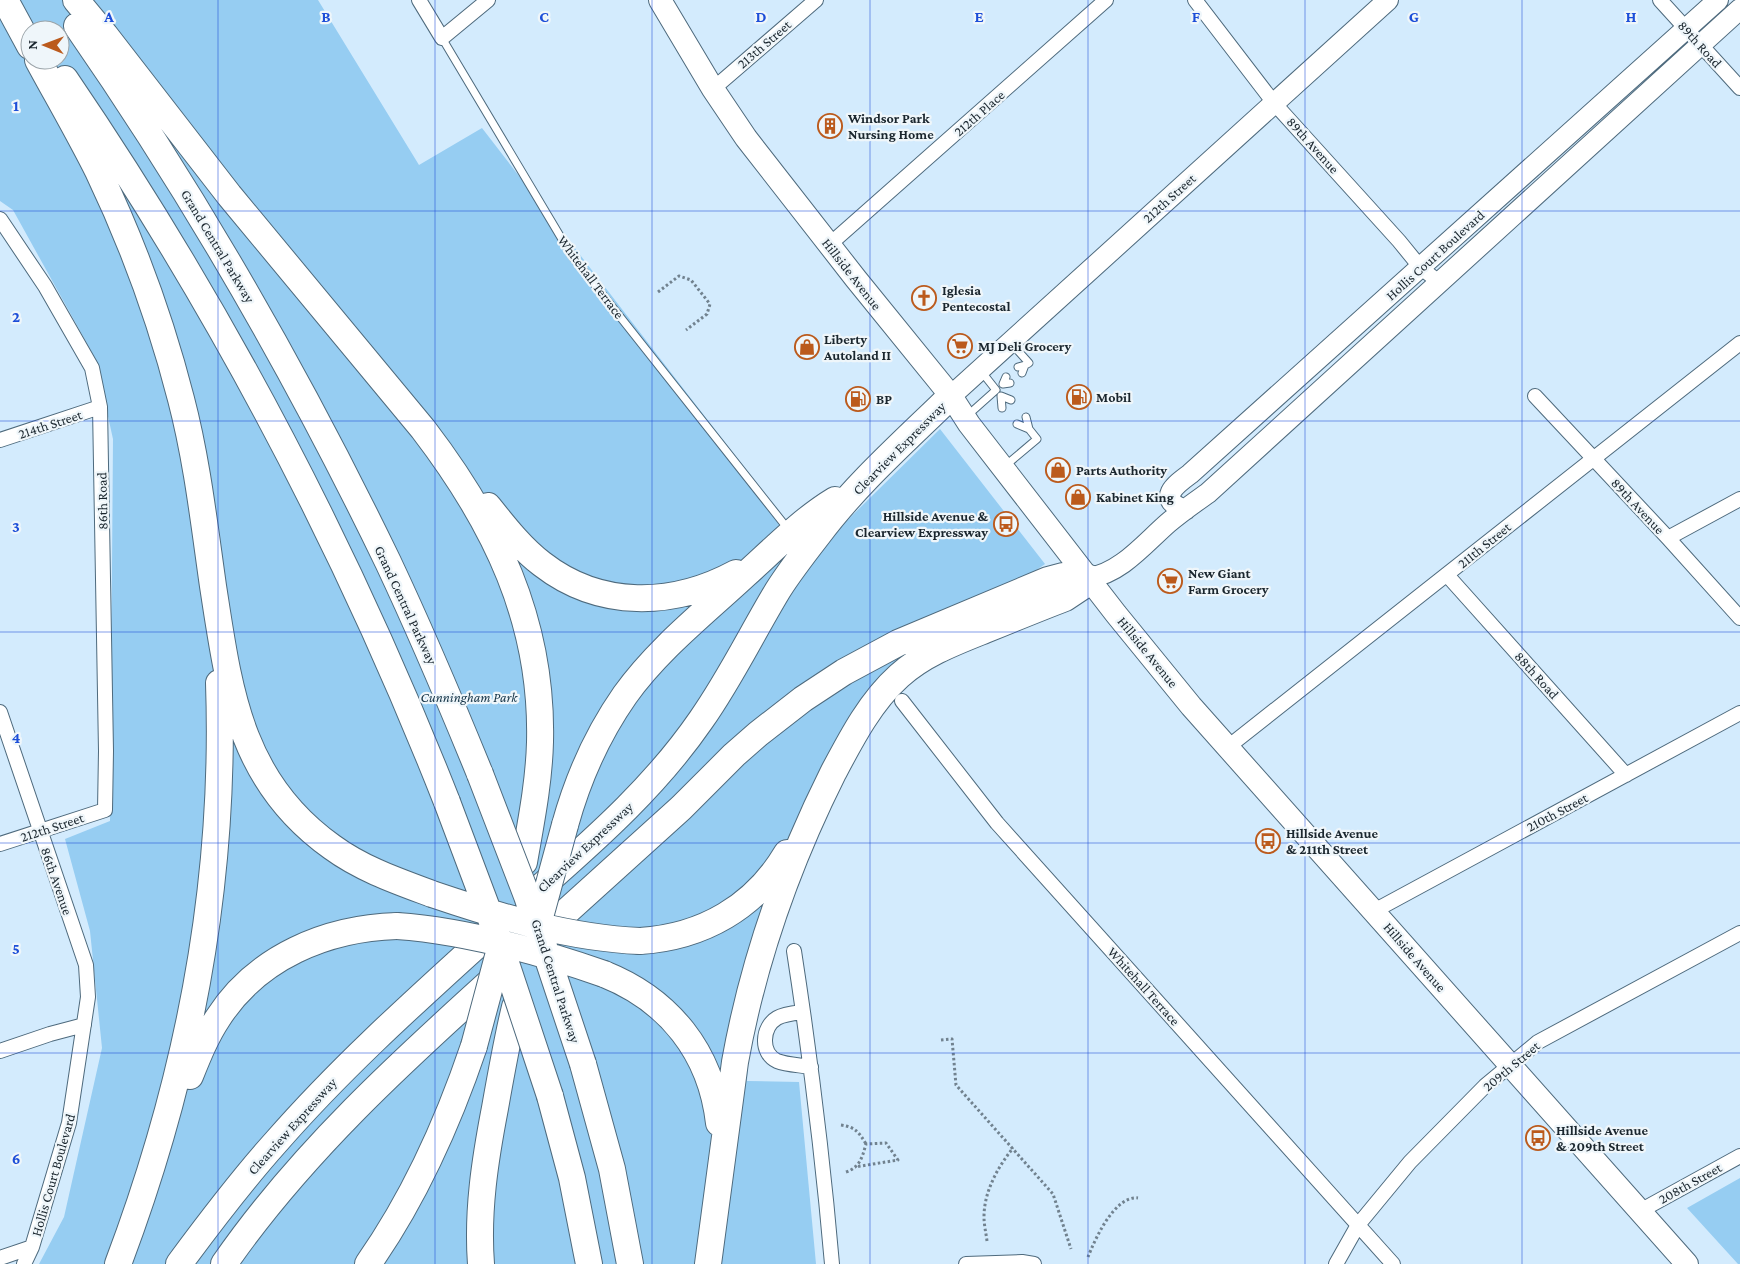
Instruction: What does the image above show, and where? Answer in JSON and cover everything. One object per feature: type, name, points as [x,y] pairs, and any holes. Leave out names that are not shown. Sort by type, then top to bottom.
[{"type":"highway","points":[[5,0],[20,28]]},
{"type":"highway","points":[[10,0],[24,20]]},
{"type":"highway","name":"Grand Central Parkway","points":[[59,0],[126,98],[190,198],[280,352],[341,468],[438,673],[480,774],[527,896],[583,1064],[612,1169],[630,1264]]},
{"type":"highway","points":[[76,0],[229,195],[422,429],[528,553],[569,581],[600,593],[646,599],[674,597],[724,580],[791,534]]},
{"type":"highway","points":[[43,70],[97,170],[129,243],[159,322],[182,402],[191,443],[231,693],[250,747],[267,779],[290,809],[317,836],[344,855],[379,874],[432,894],[541,926],[604,938],[640,941],[674,938],[690,933],[726,916],[754,895],[771,876],[785,857],[876,702],[899,676],[945,647],[1066,598],[1083,586],[1088,578],[1063,576],[1050,579],[926,630],[844,672],[780,716],[734,755],[681,808],[468,1001],[384,1081],[303,1165],[265,1210],[224,1264]]},
{"type":"highway","points":[[59,70],[128,173],[187,270],[273,424],[327,528],[374,626],[425,744],[494,927],[550,1096],[572,1178],[589,1264]]},
{"type":"highway","name":"Clearview Expressway","points":[[179,1264],[231,1195],[276,1141],[346,1068],[444,975],[611,825],[647,788],[682,745],[716,698],[774,597],[828,523],[860,486],[951,396]]},
{"type":"highway","points":[[368,1264],[397,1219],[430,1157],[447,1120],[474,1046],[524,862],[535,799],[540,742],[538,687],[527,625],[510,574],[484,520],[452,469],[422,429]]},
{"type":"highway","points":[[481,1264],[480,1222],[484,1173],[506,1046],[573,796],[595,744],[626,694],[666,648],[817,511],[860,486]]},
{"type":"highway","points":[[148,1183],[186,1036],[204,942],[210,896],[217,813],[219,740],[218,650],[211,568]]},
{"type":"highway","points":[[708,1264],[720,1164],[740,1030],[758,960],[769,925],[794,861],[822,796],[841,759]]},
{"type":"highway","points":[[118,1264],[199,1052],[230,1002],[258,975],[285,956],[316,941],[346,932],[397,926],[467,936],[556,959],[604,974],[634,988],[672,1018],[700,1058],[713,1090],[720,1125],[720,1164]]},
{"type":"main road","name":"Hillside Avenue","points":[[660,0],[713,89],[746,138],[829,245],[951,396],[1003,468],[1166,675],[1687,1264]]},
{"type":"main road","name":"212th Street","points":[[951,396],[1388,0]]},
{"type":"main road","name":"Hollis Court Boulevard","points":[[1185,510],[1177,507],[1172,502],[1170,493],[1172,488],[1421,268],[1718,0]]},
{"type":"main road","name":"Hollis Court Boulevard","points":[[1088,578],[1100,576],[1120,565],[1208,493],[1740,9]]},
{"type":"main road","points":[[1586,119],[1603,134]]},
{"type":"main road","points":[[1511,186],[1528,202]]},
{"type":"main road","points":[[1329,349],[1349,365]]},
{"type":"main road","points":[[1257,414],[1276,430]]},
{"type":"street","name":"Whitehall Terrace","points":[[420,0],[442,38]]},
{"type":"street","points":[[442,38],[488,0]]},
{"type":"street","name":"213th Street","points":[[713,89],[816,0]]},
{"type":"street","name":"212th Place","points":[[829,245],[1106,0]]},
{"type":"street","name":"89th Avenue","points":[[1195,0],[1274,103],[1399,241],[1421,268],[1439,282]]},
{"type":"street","name":"89th Road","points":[[1660,0],[1740,88]]},
{"type":"street","name":"86th Road","points":[[0,219],[45,286],[92,368],[100,407],[106,752],[105,810]]},
{"type":"street","name":"211th Street","points":[[1228,747],[1740,342]]},
{"type":"street","name":"89th Avenue","points":[[1535,396],[1740,618]]},
{"type":"street","name":"214th Street","points":[[0,440],[100,407]]},
{"type":"street","points":[[1668,538],[1740,499]]},
{"type":"street","name":"88th Road","points":[[1447,575],[1626,775]]},
{"type":"street","name":"Whitehall Terrace","points":[[902,701],[998,823],[1393,1264]]},
{"type":"street","name":"86th Avenue","points":[[0,712],[86,965],[88,997],[84,1025]]},
{"type":"street","name":"210th Street","points":[[1374,911],[1740,713]]},
{"type":"street","name":"212th Street","points":[[0,844],[105,810]]},
{"type":"street","name":"209th Street","points":[[1336,1264],[1358,1225],[1410,1162],[1485,1086],[1538,1042],[1740,933]]},
{"type":"street","points":[[794,951],[824,1174],[832,1264]]},
{"type":"street","points":[[803,1012],[777,1018],[768,1027],[765,1043],[769,1055],[775,1060],[811,1067]]},
{"type":"street","points":[[0,1051],[84,1025]]},
{"type":"street","name":"Hollis Court Boulevard","points":[[24,1264],[32,1247],[70,1123],[84,1025]]},
{"type":"street","name":"208th Street","points":[[1640,1211],[1740,1156]]},
{"type":"street","points":[[0,1258],[32,1247]]},
{"type":"street","points":[[966,1264],[1022,1262],[1034,1264]]},
{"type":"lane","name":"Whitehall Terrace","points":[[442,38],[572,256],[791,534]]},
{"type":"lane","points":[[1010,342],[1029,363],[1022,368]]},
{"type":"lane","points":[[980,369],[998,393],[1002,408]]},
{"type":"lane","points":[[965,417],[998,393],[1006,382]]},
{"type":"lane","points":[[998,393],[1011,400]]},
{"type":"lane","points":[[1003,468],[1037,439],[1029,429],[1026,417]]},
{"type":"lane","points":[[1017,424],[1029,429]]},
{"type":"path","points":[[658,292],[679,276],[691,280],[710,304],[707,314],[686,330]]},
{"type":"path","points":[[941,1040],[952,1039],[956,1085],[1053,1194],[1071,1249]]},
{"type":"path","points":[[841,1125],[849,1126],[858,1131],[866,1144]]},
{"type":"path","points":[[846,1172],[856,1167],[898,1160],[886,1143],[866,1144]]},
{"type":"path","points":[[856,1167],[860,1162],[866,1144]]},
{"type":"path","points":[[988,1241],[984,1217],[986,1201],[997,1168],[1013,1148]]},
{"type":"path","points":[[1088,1257],[1095,1239],[1107,1219],[1125,1201],[1138,1198]]},
{"type":"green space","name":"Cunningham Park","points":[[0,0],[318,0],[419,165],[482,128],[812,555],[940,429],[1045,564],[893,671],[755,945],[747,1081],[799,1082],[816,1264],[39,1264],[64,1217],[102,1048],[90,931],[65,839],[110,821],[113,439],[95,358],[13,210],[0,201]]},
{"type":"green space","points":[[1740,1178],[1740,1264],[1738,1264],[1687,1208]]},
{"type":"place","name":"Windsor Park Nursing Home","points":[[830,126]]},
{"type":"place","name":"Iglesia Pentecostal","points":[[924,298]]},
{"type":"place","name":"MJ Deli Grocery","points":[[960,346]]},
{"type":"place","name":"Liberty Autoland II","points":[[807,347]]},
{"type":"place","name":"Mobil","points":[[1079,397]]},
{"type":"place","name":"BP","points":[[858,399]]},
{"type":"place","name":"Parts Authority","points":[[1058,470]]},
{"type":"place","name":"Kabinet King","points":[[1078,497]]},
{"type":"place","name":"Hillside Avenue & Clearview Expressway","points":[[1006,524]]},
{"type":"place","name":"New Giant Farm Grocery","points":[[1170,581]]},
{"type":"place","name":"Hillside Avenue & 211th Street","points":[[1268,841]]},
{"type":"place","name":"Hillside Avenue & 209th Street","points":[[1538,1138]]}]
